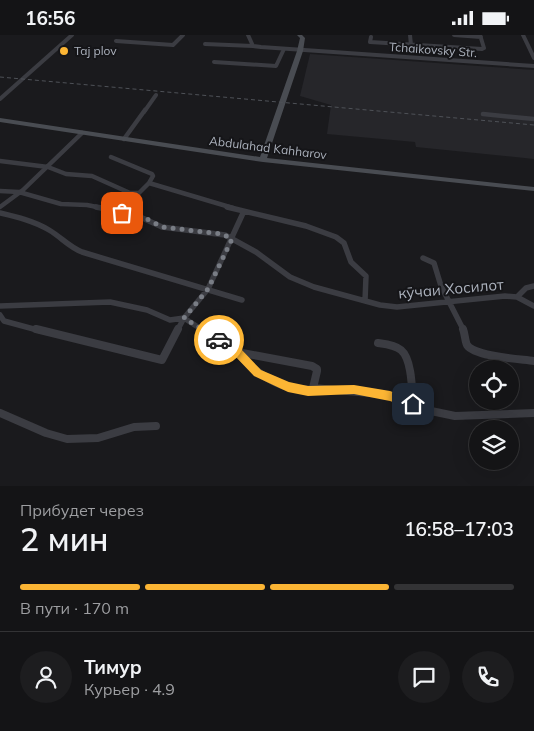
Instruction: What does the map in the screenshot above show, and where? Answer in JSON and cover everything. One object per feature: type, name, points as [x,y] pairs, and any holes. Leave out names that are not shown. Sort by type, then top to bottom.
[{"type":"main road","points":[[263,160],[300,51],[302,36]]},
{"type":"main road","name":"Abdulahad Kahharov","points":[[0,120],[263,160],[534,189]]},
{"type":"street","points":[[0,99],[72,35]]},
{"type":"street","points":[[116,41],[173,45],[183,35]]},
{"type":"street","points":[[248,35],[253,46]]},
{"type":"street","points":[[410,35],[411,45]]},
{"type":"street","points":[[371,37],[370,42],[484,48],[480,36],[454,35]]},
{"type":"street","points":[[523,35],[534,58]]},
{"type":"street","name":"Tchaikovsky Str.","points":[[205,44],[534,66]]},
{"type":"street","points":[[214,62],[276,66],[284,49]]},
{"type":"street","points":[[124,139],[156,95]]},
{"type":"street","points":[[483,114],[534,119]]},
{"type":"street","points":[[0,207],[48,167],[82,133]]},
{"type":"street","points":[[0,161],[48,167],[66,174],[92,176],[134,194],[139,193],[153,176],[110,157]]},
{"type":"street","points":[[149,183],[244,211],[317,229],[341,239],[350,265],[366,276],[365,301]]},
{"type":"street","name":"кӯчаи Хосилот","points":[[0,191],[19,192],[61,204],[87,205],[136,215],[162,227],[222,234],[256,252],[290,277],[314,287],[388,307],[450,303],[505,296],[517,297],[526,288],[534,286]]},
{"type":"street","points":[[0,315],[4,321],[13,324],[162,360],[184,318],[208,289],[244,211]]},
{"type":"street","points":[[0,213],[39,226],[54,234],[70,247],[82,252],[242,300]]},
{"type":"street","points":[[423,258],[434,263],[441,286],[464,331],[467,345],[473,351],[534,361]]},
{"type":"street","points":[[517,297],[534,306]]},
{"type":"street","points":[[0,306],[110,302],[147,311],[170,320],[184,318],[237,352],[257,373],[275,382],[308,391],[317,389],[354,389],[390,396],[413,404],[419,409],[456,417],[534,413]]},
{"type":"street","points":[[378,343],[400,350],[405,357],[411,381],[413,404]]},
{"type":"street","points":[[237,352],[312,366],[316,369],[317,374],[313,387],[317,389]]},
{"type":"street","points":[[0,413],[46,433],[67,439],[98,438],[134,427],[156,425]]},
{"type":"shaded area","points":[[310,54],[534,70],[534,159],[416,147],[415,142],[327,134],[331,105],[300,96]]},
{"type":"railway","points":[[0,77],[534,125]]},
{"type":"way so far","points":[[122,213],[143,217],[162,227],[222,234],[232,239],[208,289],[184,318],[219,340]]},
{"type":"place","name":"Taj plov","points":[[64,51]]},
{"type":"route","points":[[219,340],[237,352],[257,373],[288,387],[308,391],[317,389],[354,389],[390,396],[413,404]]}]
